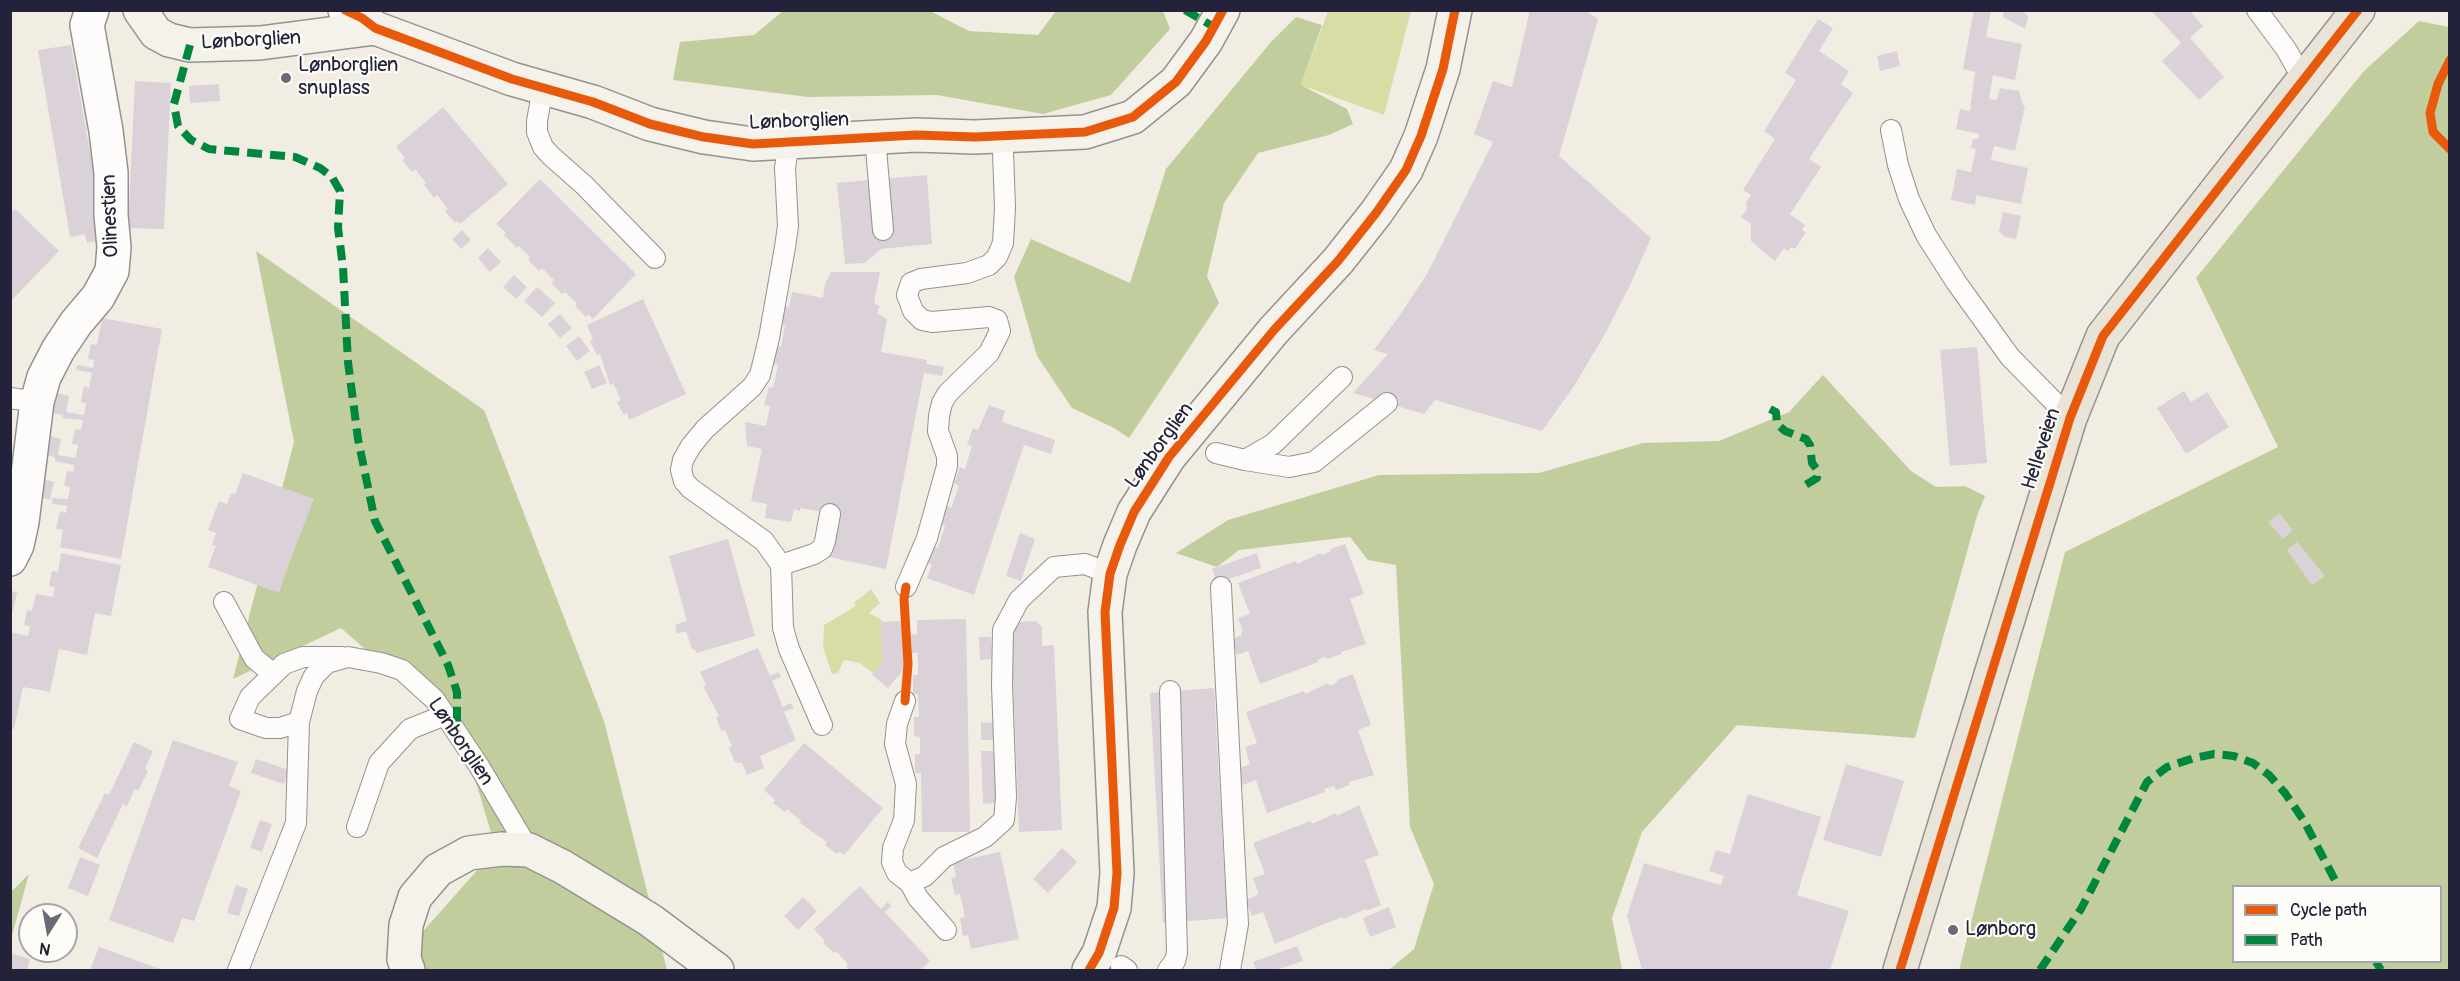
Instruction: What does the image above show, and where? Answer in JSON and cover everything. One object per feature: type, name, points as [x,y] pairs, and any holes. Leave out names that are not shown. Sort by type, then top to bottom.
[{"type":"main road","name":"Helleveien","points":[[1900,970],[2070,418],[2103,336],[2358,10]]},
{"type":"street","name":"Olinestien","points":[[10,559],[17,545],[24,400],[76,323],[98,297],[109,279],[114,258],[111,173],[87,25],[92,10]]},
{"type":"street","name":"Lønborglien","points":[[140,10],[156,33],[169,40],[190,45],[260,44],[375,28]]},
{"type":"street","name":"Lønborglien","points":[[345,10],[375,28],[483,69],[593,102],[650,124],[704,137],[753,144],[916,135],[1007,136],[1085,132],[1133,117],[1176,82],[1206,41],[1223,10]]},
{"type":"street","name":"Lønborglien","points":[[1089,970],[1099,953],[1114,908],[1117,873],[1105,612],[1110,574],[1134,512],[1169,457],[1274,330],[1338,261],[1407,170],[1443,69],[1455,10]]},
{"type":"street","points":[[408,970],[404,959],[405,925],[415,897],[438,870],[469,853],[502,849],[529,850],[563,867],[650,920],[717,970]]},
{"type":"lane","points":[[2258,10],[2303,79]]},
{"type":"lane","points":[[543,88],[537,121],[537,132],[543,147],[584,185],[655,258]]},
{"type":"lane","name":"Helleveien","points":[[1891,130],[1898,165],[1909,199],[1926,235],[1956,282],[2010,357],[2070,418]]},
{"type":"lane","points":[[906,587],[927,538],[947,466],[947,456],[938,431],[942,404],[948,393],[989,353],[1000,331],[997,320],[989,317],[932,322],[922,320],[913,311],[908,295],[911,283],[921,279],[973,271],[989,265],[997,257],[1003,243],[1005,208],[1003,151],[1007,136]]},
{"type":"lane","points":[[875,137],[883,230]]},
{"type":"lane","name":"Lønborglien","points":[[781,565],[764,541],[690,488],[684,481],[681,470],[683,460],[691,446],[705,429],[752,387],[763,365],[788,226],[785,168],[789,141]]},
{"type":"lane","points":[[1245,460],[1273,444],[1342,378]]},
{"type":"lane","points":[[1216,453],[1288,467],[1314,462],[1387,403]]},
{"type":"lane","points":[[822,725],[789,649],[783,628],[781,565],[822,549],[830,514]]},
{"type":"lane","points":[[910,883],[925,876],[944,857],[985,837],[1004,820],[1006,797],[1002,686],[1003,630],[1019,600],[1054,567],[1085,564],[1110,574]]},
{"type":"lane","points":[[1221,587],[1238,924],[1230,970]]},
{"type":"lane","points":[[224,602],[236,629],[254,657],[273,674]]},
{"type":"lane","name":"Lønborglien","points":[[299,722],[280,728],[266,728],[240,719],[250,697],[273,674],[284,664],[303,657],[326,655],[348,657],[381,663],[402,670],[435,700],[529,850]]},
{"type":"lane","points":[[238,970],[296,823],[299,722],[307,691],[314,676],[327,663],[348,657]]},
{"type":"lane","points":[[1168,970],[1175,961],[1177,953],[1170,691]]},
{"type":"lane","points":[[905,701],[897,724],[895,744],[906,784],[904,820],[893,848],[892,862],[897,873],[910,883],[918,898],[946,930]]},
{"type":"lane","points":[[357,827],[379,763],[410,729],[445,715]]},
{"type":"green space","points":[[783,11],[930,11],[969,31],[1038,35],[1056,11],[1163,11],[1170,29],[1111,95],[1043,114],[937,95],[808,97],[673,80],[680,42],[754,35]]},
{"type":"green space","points":[[1328,11],[1411,11],[1384,115],[1301,85]]},
{"type":"green space","points":[[1296,17],[1322,25],[1301,85],[1347,109],[1353,124],[1329,135],[1258,153],[1224,203],[1207,276],[1219,303],[1129,438],[1114,428],[1072,408],[1037,356],[1014,277],[1031,239],[1130,283],[1166,169],[1271,42]]},
{"type":"green space","points":[[2419,21],[2449,27],[2449,970],[1959,970],[2065,552],[2278,447],[2196,278],[2364,71]]},
{"type":"green space","points":[[256,251],[484,410],[604,721],[667,970],[412,970],[418,937],[496,849],[461,733],[341,628],[233,679],[294,442]]},
{"type":"green space","points":[[1823,375],[1911,471],[1936,487],[1965,486],[1985,496],[1977,516],[1915,738],[1737,725],[1642,832],[1612,918],[1622,970],[1389,970],[1414,949],[1434,884],[1410,827],[1396,565],[1368,560],[1350,537],[1239,550],[1217,567],[1176,553],[1228,520],[1379,475],[1539,473],[1643,443],[1719,441],[1789,412]]},
{"type":"green space","points":[[871,589],[880,603],[869,613],[882,620],[883,661],[873,673],[860,663],[844,660],[838,673],[832,674],[823,647],[824,625],[856,606],[854,603]]},
{"type":"green space","points":[[29,874],[21,903],[18,903],[18,914],[11,939],[11,892]]},
{"type":"building","points":[[1530,10],[1585,10],[1598,19],[1559,156],[1651,238],[1630,285],[1605,334],[1574,386],[1542,431],[1435,400],[1424,414],[1353,393],[1388,354],[1374,350],[1427,274],[1493,142],[1474,134],[1493,81],[1512,87]]},
{"type":"building","points":[[1974,10],[1991,10],[1986,37],[2022,44],[2015,80],[1993,75],[1989,99],[1997,100],[2000,88],[2019,91],[2025,106],[2015,151],[1994,146],[1991,160],[2028,168],[2021,204],[1976,195],[1975,205],[1951,200],[1957,169],[1971,172],[1976,149],[1971,148],[1973,139],[1978,139],[1979,134],[1956,129],[1960,109],[1970,111],[1975,72],[1963,69]]},
{"type":"building","points":[[2004,10],[2020,10],[2028,16],[2025,29],[2003,17]]},
{"type":"building","points":[[2151,10],[2189,10],[2203,26],[2190,38],[2224,77],[2199,100],[2162,61],[2181,43]]},
{"type":"building","points":[[1818,19],[1833,28],[1819,51],[1849,71],[1841,84],[1853,93],[1809,159],[1821,167],[1790,214],[1805,225],[1802,230],[1806,232],[1795,249],[1791,247],[1788,251],[1784,248],[1775,261],[1751,241],[1751,224],[1741,217],[1747,209],[1746,203],[1751,195],[1743,190],[1775,139],[1764,131],[1796,80],[1785,73]]},
{"type":"building","points":[[71,45],[104,231],[100,240],[87,243],[85,234],[70,237],[38,50]]},
{"type":"building","points":[[1897,51],[1900,66],[1880,71],[1877,56]]},
{"type":"building","points":[[135,81],[171,83],[164,229],[128,228]]},
{"type":"building","points":[[219,84],[220,101],[190,103],[189,86]]},
{"type":"building","points":[[443,107],[508,184],[460,224],[458,221],[455,223],[445,211],[448,209],[437,195],[434,198],[415,169],[412,172],[402,160],[405,158],[396,147]]},
{"type":"building","points":[[927,175],[932,244],[881,249],[865,263],[845,264],[837,183]]},
{"type":"building","points":[[540,179],[636,274],[593,319],[588,314],[586,317],[575,306],[577,303],[565,292],[562,294],[551,283],[554,280],[542,268],[539,271],[528,260],[530,257],[519,246],[517,248],[496,224]]},
{"type":"building","points":[[15,209],[59,251],[10,302],[10,214]]},
{"type":"building","points":[[2003,212],[2021,216],[2016,239],[2005,237],[1999,231]]},
{"type":"building","points":[[462,230],[471,240],[461,249],[452,239]]},
{"type":"building","points":[[488,248],[501,262],[490,272],[478,258]]},
{"type":"building","points":[[831,272],[880,272],[874,303],[880,306],[877,313],[887,319],[881,352],[927,360],[926,364],[944,367],[942,376],[924,373],[886,569],[829,557],[836,514],[794,509],[791,522],[765,518],[767,504],[751,501],[762,449],[747,446],[745,422],[766,426],[770,406],[764,405],[769,387],[773,388],[778,365],[772,364],[776,346],[781,347],[785,325],[780,324],[784,306],[789,307],[792,292],[823,298],[825,284]]},
{"type":"building","points":[[514,275],[527,287],[516,299],[503,287]]},
{"type":"building","points":[[537,287],[555,303],[542,317],[524,301]]},
{"type":"building","points":[[643,299],[686,394],[629,420],[627,413],[624,415],[617,402],[621,400],[613,384],[610,385],[600,354],[597,355],[590,341],[593,339],[587,325]]},
{"type":"building","points":[[560,314],[572,328],[560,338],[548,324]]},
{"type":"building","points":[[102,318],[162,329],[121,559],[60,547],[63,530],[56,529],[60,511],[66,513],[67,506],[52,504],[52,498],[68,499],[70,487],[64,486],[67,471],[73,472],[74,465],[55,461],[55,457],[43,454],[47,435],[61,439],[58,455],[76,458],[78,445],[72,444],[75,429],[81,430],[83,420],[63,418],[63,415],[51,413],[55,393],[69,396],[66,412],[84,415],[86,403],[81,402],[84,386],[89,388],[92,373],[76,370],[77,365],[93,368],[94,360],[88,359],[91,344],[97,345]]},
{"type":"building","points":[[579,336],[590,351],[577,361],[566,346]]},
{"type":"building","points":[[1977,347],[1987,463],[1950,466],[1940,350]]},
{"type":"building","points":[[599,365],[607,383],[592,389],[584,372]]},
{"type":"building","points":[[2184,391],[2191,402],[2207,392],[2229,427],[2186,454],[2157,408]]},
{"type":"building","points":[[989,405],[1005,411],[1002,422],[1055,440],[1051,454],[1024,445],[974,595],[927,578],[932,565],[927,562],[932,546],[938,548],[945,526],[940,523],[946,506],[951,508],[959,486],[954,483],[960,467],[965,469],[972,446],[967,444],[973,428],[978,430]]},
{"type":"building","points":[[243,473],[314,499],[279,593],[208,567],[216,546],[212,545],[216,533],[208,530],[219,501],[227,504],[231,493],[235,494]]},
{"type":"building","points":[[39,478],[54,482],[50,500],[35,496]]},
{"type":"building","points":[[2279,513],[2293,530],[2283,539],[2268,522]]},
{"type":"building","points":[[1020,533],[1035,539],[1021,581],[1006,576]]},
{"type":"building","points":[[728,539],[755,636],[696,653],[695,649],[692,649],[686,631],[677,634],[675,625],[687,621],[669,556]]},
{"type":"building","points":[[2297,542],[2325,576],[2312,585],[2287,550]]},
{"type":"building","points":[[1345,544],[1364,594],[1350,599],[1366,644],[1327,659],[1326,657],[1317,660],[1318,662],[1260,684],[1248,651],[1237,655],[1232,639],[1242,635],[1243,631],[1238,618],[1250,614],[1238,583],[1296,561],[1297,564],[1321,553],[1321,555],[1330,552],[1330,549]]},
{"type":"building","points":[[61,553],[121,565],[111,616],[95,613],[87,655],[59,649],[50,692],[23,687],[14,729],[10,729],[10,632],[28,636],[30,626],[24,625],[27,610],[32,611],[36,594],[53,597],[55,587],[49,586],[52,571],[58,572]]},
{"type":"building","points":[[1257,553],[1261,568],[1217,583],[1212,569]]},
{"type":"building","points":[[10,591],[17,592],[13,611],[10,610]]},
{"type":"building","points":[[966,619],[970,832],[922,832],[921,773],[915,773],[915,754],[920,754],[920,737],[914,736],[914,717],[919,717],[918,694],[913,694],[913,675],[918,675],[918,653],[912,653],[911,635],[917,634],[917,620]]},
{"type":"building","points":[[903,621],[904,669],[888,688],[872,675],[882,662],[881,622]]},
{"type":"building","points":[[1036,621],[1042,627],[1042,646],[1054,645],[1062,830],[1019,832],[1011,629],[1016,622]]},
{"type":"building","points":[[979,637],[991,637],[992,659],[980,660]]},
{"type":"building","points":[[758,648],[770,676],[778,672],[780,674],[781,677],[772,681],[783,707],[791,703],[794,708],[784,712],[796,740],[760,756],[764,768],[747,775],[742,763],[735,762],[729,748],[732,746],[725,730],[721,731],[716,717],[719,716],[703,686],[706,685],[700,672]]},
{"type":"building","points":[[1353,674],[1371,725],[1358,730],[1374,775],[1348,782],[1350,785],[1336,790],[1334,786],[1324,789],[1325,792],[1267,813],[1256,780],[1243,785],[1238,769],[1250,764],[1245,747],[1257,743],[1246,712],[1304,691],[1305,694],[1328,683],[1329,686]]},
{"type":"building","points":[[1214,688],[1227,918],[1163,923],[1150,693]]},
{"type":"building","points":[[981,722],[995,723],[995,740],[981,740]]},
{"type":"building","points":[[173,740],[238,762],[229,786],[241,791],[194,921],[182,918],[173,943],[109,920]]},
{"type":"building","points":[[134,742],[153,751],[145,769],[148,771],[138,791],[135,789],[127,806],[123,804],[97,858],[78,848],[105,793],[109,795]]},
{"type":"building","points":[[804,743],[883,808],[844,855],[839,852],[837,854],[825,845],[827,842],[800,823],[801,821],[787,809],[785,812],[773,803],[775,800],[764,790]]},
{"type":"building","points":[[981,751],[995,751],[997,803],[983,804]]},
{"type":"building","points":[[256,759],[289,770],[284,784],[251,773]]},
{"type":"building","points":[[1846,764],[1904,781],[1881,857],[1823,840]]},
{"type":"building","points":[[1748,794],[1821,817],[1797,895],[1849,911],[1830,970],[1642,970],[1627,916],[1644,863],[1721,885],[1724,876],[1709,871],[1716,850],[1730,854]]},
{"type":"building","points":[[1359,805],[1379,855],[1365,860],[1381,905],[1343,919],[1342,917],[1275,944],[1263,912],[1252,916],[1246,900],[1257,895],[1258,892],[1253,878],[1265,874],[1253,843],[1311,821],[1312,824],[1336,813],[1337,816]]},
{"type":"building","points":[[260,820],[272,824],[262,852],[250,848]]},
{"type":"building","points":[[1062,848],[1077,862],[1048,893],[1033,879]]},
{"type":"building","points":[[1000,852],[1019,939],[971,949],[968,935],[963,936],[960,918],[965,917],[960,894],[955,895],[951,878],[956,877],[953,862]]},
{"type":"building","points":[[80,857],[100,865],[88,896],[68,888]]},
{"type":"building","points":[[236,885],[248,889],[239,916],[227,913]]},
{"type":"building","points":[[860,886],[881,909],[888,902],[891,906],[885,912],[930,961],[920,970],[849,970],[846,967],[848,964],[838,953],[836,951],[834,953],[823,943],[825,941],[814,929]]},
{"type":"building","points":[[803,897],[817,911],[798,930],[784,916]]},
{"type":"building","points":[[1389,907],[1396,927],[1370,937],[1363,918]]},
{"type":"building","points":[[1297,946],[1303,961],[1276,970],[1256,970],[1253,962]]},
{"type":"building","points":[[99,947],[163,970],[90,970]]},
{"type":"building","points":[[10,953],[18,955],[18,963],[29,963],[27,970],[10,970]]},
{"type":"marked path","points":[[1185,10],[1214,27]]},
{"type":"marked path","points":[[190,45],[174,104],[178,126],[191,140],[209,149],[295,157],[320,168],[332,177],[340,191],[338,228],[343,267],[348,362],[358,439],[375,521],[448,665],[457,692],[457,732]]},
{"type":"marked path","points":[[1770,409],[1776,412],[1777,424],[1785,431],[1806,439],[1810,445],[1812,463],[1818,471],[1817,478],[1802,487]]},
{"type":"marked path","points":[[2040,970],[2081,909],[2147,782],[2167,767],[2194,758],[2214,754],[2234,756],[2253,763],[2269,775],[2285,793],[2304,821],[2337,885]]},
{"type":"marked path","points":[[2377,963],[2381,970]]},
{"type":"cycle path","points":[[345,10],[362,18],[375,28],[512,79],[593,102],[650,124],[704,137],[753,144],[916,135],[975,137],[1085,132],[1133,117],[1176,82],[1206,41],[1223,10]]},
{"type":"cycle path","points":[[1089,970],[1099,953],[1114,908],[1117,873],[1105,612],[1110,574],[1120,545],[1134,512],[1169,457],[1274,330],[1338,261],[1406,170],[1421,136],[1443,69],[1455,10]]},
{"type":"cycle path","points":[[1900,970],[2070,418],[2103,336],[2358,10]]},
{"type":"cycle path","points":[[2450,60],[2438,84],[2430,113],[2433,132],[2450,149]]},
{"type":"cycle path","points":[[905,701],[908,664],[904,599],[906,587]]},
{"type":"place","name":"Lønborglien snuplass","points":[[286,78]]},
{"type":"place","name":"Lønborg","points":[[1953,930]]}]
